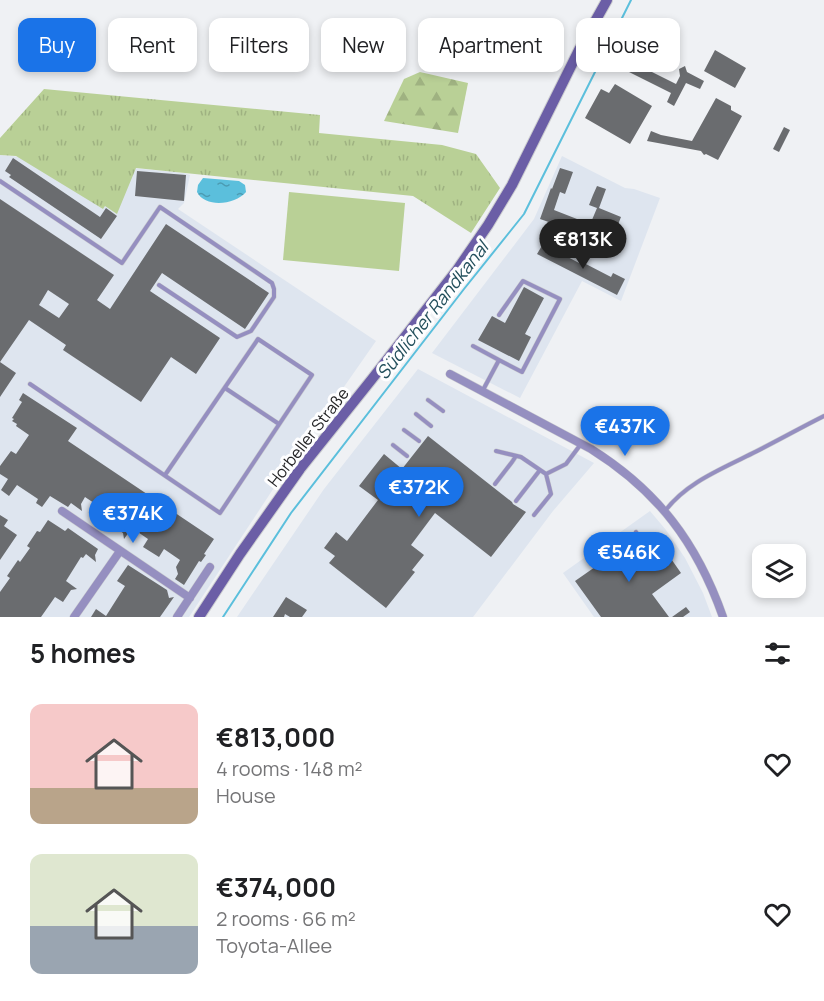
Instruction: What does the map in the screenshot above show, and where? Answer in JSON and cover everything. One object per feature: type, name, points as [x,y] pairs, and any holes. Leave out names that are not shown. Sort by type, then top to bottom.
[{"type":"main road","name":"Horbeller Straße","points":[[199,617],[300,469],[457,270],[488,225],[512,185],[579,50],[607,0]]},
{"type":"street","points":[[450,374],[581,443],[620,469],[642,488],[682,532],[702,567],[723,617]]},
{"type":"street","points":[[62,512],[190,598]]},
{"type":"street","points":[[74,617],[120,551]]},
{"type":"street","points":[[177,617],[210,567]]},
{"type":"lane","points":[[0,181],[122,263],[160,207],[272,283],[274,297],[251,331],[237,337],[159,285]]},
{"type":"lane","points":[[473,346],[522,372],[560,299],[523,281],[499,315]]},
{"type":"lane","points":[[30,384],[220,513],[312,375],[258,339],[165,475]]},
{"type":"lane","points":[[482,391],[499,360]]},
{"type":"lane","points":[[225,388],[279,424]]},
{"type":"lane","points":[[428,400],[443,411]]},
{"type":"lane","points":[[416,414],[431,426]]},
{"type":"lane","points":[[665,511],[673,500],[688,488],[714,472],[824,416]]},
{"type":"lane","points":[[404,430],[419,441]]},
{"type":"lane","points":[[546,474],[566,464],[581,443]]},
{"type":"lane","points":[[393,445],[407,456]]},
{"type":"lane","points":[[496,451],[521,457],[546,474],[551,494],[534,515]]},
{"type":"lane","points":[[495,484],[516,456]]},
{"type":"lane","points":[[516,501],[540,470]]},
{"type":"lane","points":[[636,532],[645,546]]},
{"type":"shaded area","points":[[0,155],[190,175],[184,203],[178,209],[376,341],[281,477],[189,617],[0,617]]},
{"type":"shaded area","points":[[562,156],[625,188],[660,198],[621,301],[582,281],[520,398],[432,353],[534,219]]},
{"type":"shaded area","points":[[418,369],[594,463],[553,511],[473,617],[237,617],[324,489]]},
{"type":"shaded area","points":[[650,511],[685,558],[703,593],[712,617],[594,617],[563,573]]},
{"type":"green space","points":[[420,72],[468,83],[458,133],[384,121],[404,79]]},
{"type":"green space","points":[[44,89],[320,115],[319,133],[442,145],[476,154],[500,188],[471,233],[413,196],[136,168],[117,214],[105,206],[103,209],[16,156],[0,155],[0,138]]},
{"type":"green space","points":[[289,192],[405,203],[399,271],[283,260]]},
{"type":"water","points":[[203,178],[239,181],[245,185],[246,192],[228,202],[206,201],[197,192],[198,185]]},
{"type":"building","points":[[715,50],[746,68],[735,88],[704,71]]},
{"type":"building","points":[[685,66],[687,72],[704,81],[700,89],[686,83],[674,106],[667,102],[671,93],[629,72],[652,72],[676,84],[680,76],[680,68]]},
{"type":"building","points":[[615,84],[652,106],[630,144],[585,118],[601,89],[609,93]]},
{"type":"building","points":[[716,98],[731,106],[731,110],[742,116],[718,160],[704,155],[701,151],[647,141],[651,131],[692,141]]},
{"type":"building","points":[[784,127],[790,130],[779,152],[773,149]]},
{"type":"building","points":[[13,158],[100,217],[106,208],[117,216],[101,239],[9,177],[11,175],[5,171]]},
{"type":"building","points":[[560,168],[573,172],[565,194],[560,192],[554,210],[577,219],[575,222],[589,227],[597,208],[589,205],[597,186],[606,189],[599,208],[621,217],[617,227],[610,225],[603,246],[571,234],[572,230],[540,219]]},
{"type":"building","points":[[137,171],[186,175],[184,201],[135,196]]},
{"type":"building","points":[[0,199],[114,275],[97,300],[110,309],[166,224],[269,293],[245,329],[162,273],[150,291],[220,338],[196,374],[171,357],[141,402],[63,350],[66,345],[29,320],[0,362]],"holes":[[[48,290],[69,304],[59,318],[39,305]]]},
{"type":"building","points":[[543,244],[611,277],[613,273],[625,279],[617,295],[537,254]]},
{"type":"building","points":[[524,287],[544,298],[525,334],[531,337],[519,361],[478,340],[492,316],[505,323]]},
{"type":"building","points":[[0,362],[16,373],[0,397]]},
{"type":"building","points":[[23,393],[77,428],[68,441],[214,539],[204,554],[206,555],[201,562],[199,561],[184,585],[175,579],[178,574],[176,567],[180,560],[164,549],[159,557],[143,547],[148,539],[132,528],[124,539],[123,533],[113,526],[118,519],[85,497],[81,504],[82,511],[71,503],[68,507],[50,496],[42,507],[36,503],[38,499],[17,485],[9,496],[1,490],[8,479],[0,474],[0,466],[11,451],[16,454],[29,435],[12,421],[22,402],[19,400]]},
{"type":"building","points":[[428,436],[526,512],[491,557],[435,513],[411,545],[424,555],[412,570],[415,572],[386,608],[329,563],[335,556],[324,548],[336,532],[347,541],[378,500],[359,486],[384,454],[402,469]]},
{"type":"building","points":[[0,515],[8,520],[4,526],[17,535],[0,560]]},
{"type":"building","points":[[48,520],[65,531],[68,528],[98,549],[95,555],[96,562],[86,554],[83,558],[81,557],[66,581],[77,589],[71,590],[63,602],[55,597],[41,617],[0,617],[0,592],[10,578],[7,576],[30,548],[27,546],[37,531],[40,532]]},
{"type":"building","points":[[655,541],[658,545],[660,543],[681,573],[652,594],[669,617],[601,617],[575,581],[628,544],[636,555],[648,549]]},
{"type":"building","points":[[128,565],[167,590],[169,598],[174,597],[160,617],[91,617],[96,609],[106,616],[125,586],[117,581]]},
{"type":"building","points":[[286,597],[307,610],[302,617],[290,617],[285,614],[284,617],[273,617]]},
{"type":"building","points":[[686,607],[690,612],[683,617],[672,617]]},
{"type":"waterway","name":"Südlicher Randkanal","points":[[223,617],[291,513],[524,214],[631,0]]}]
